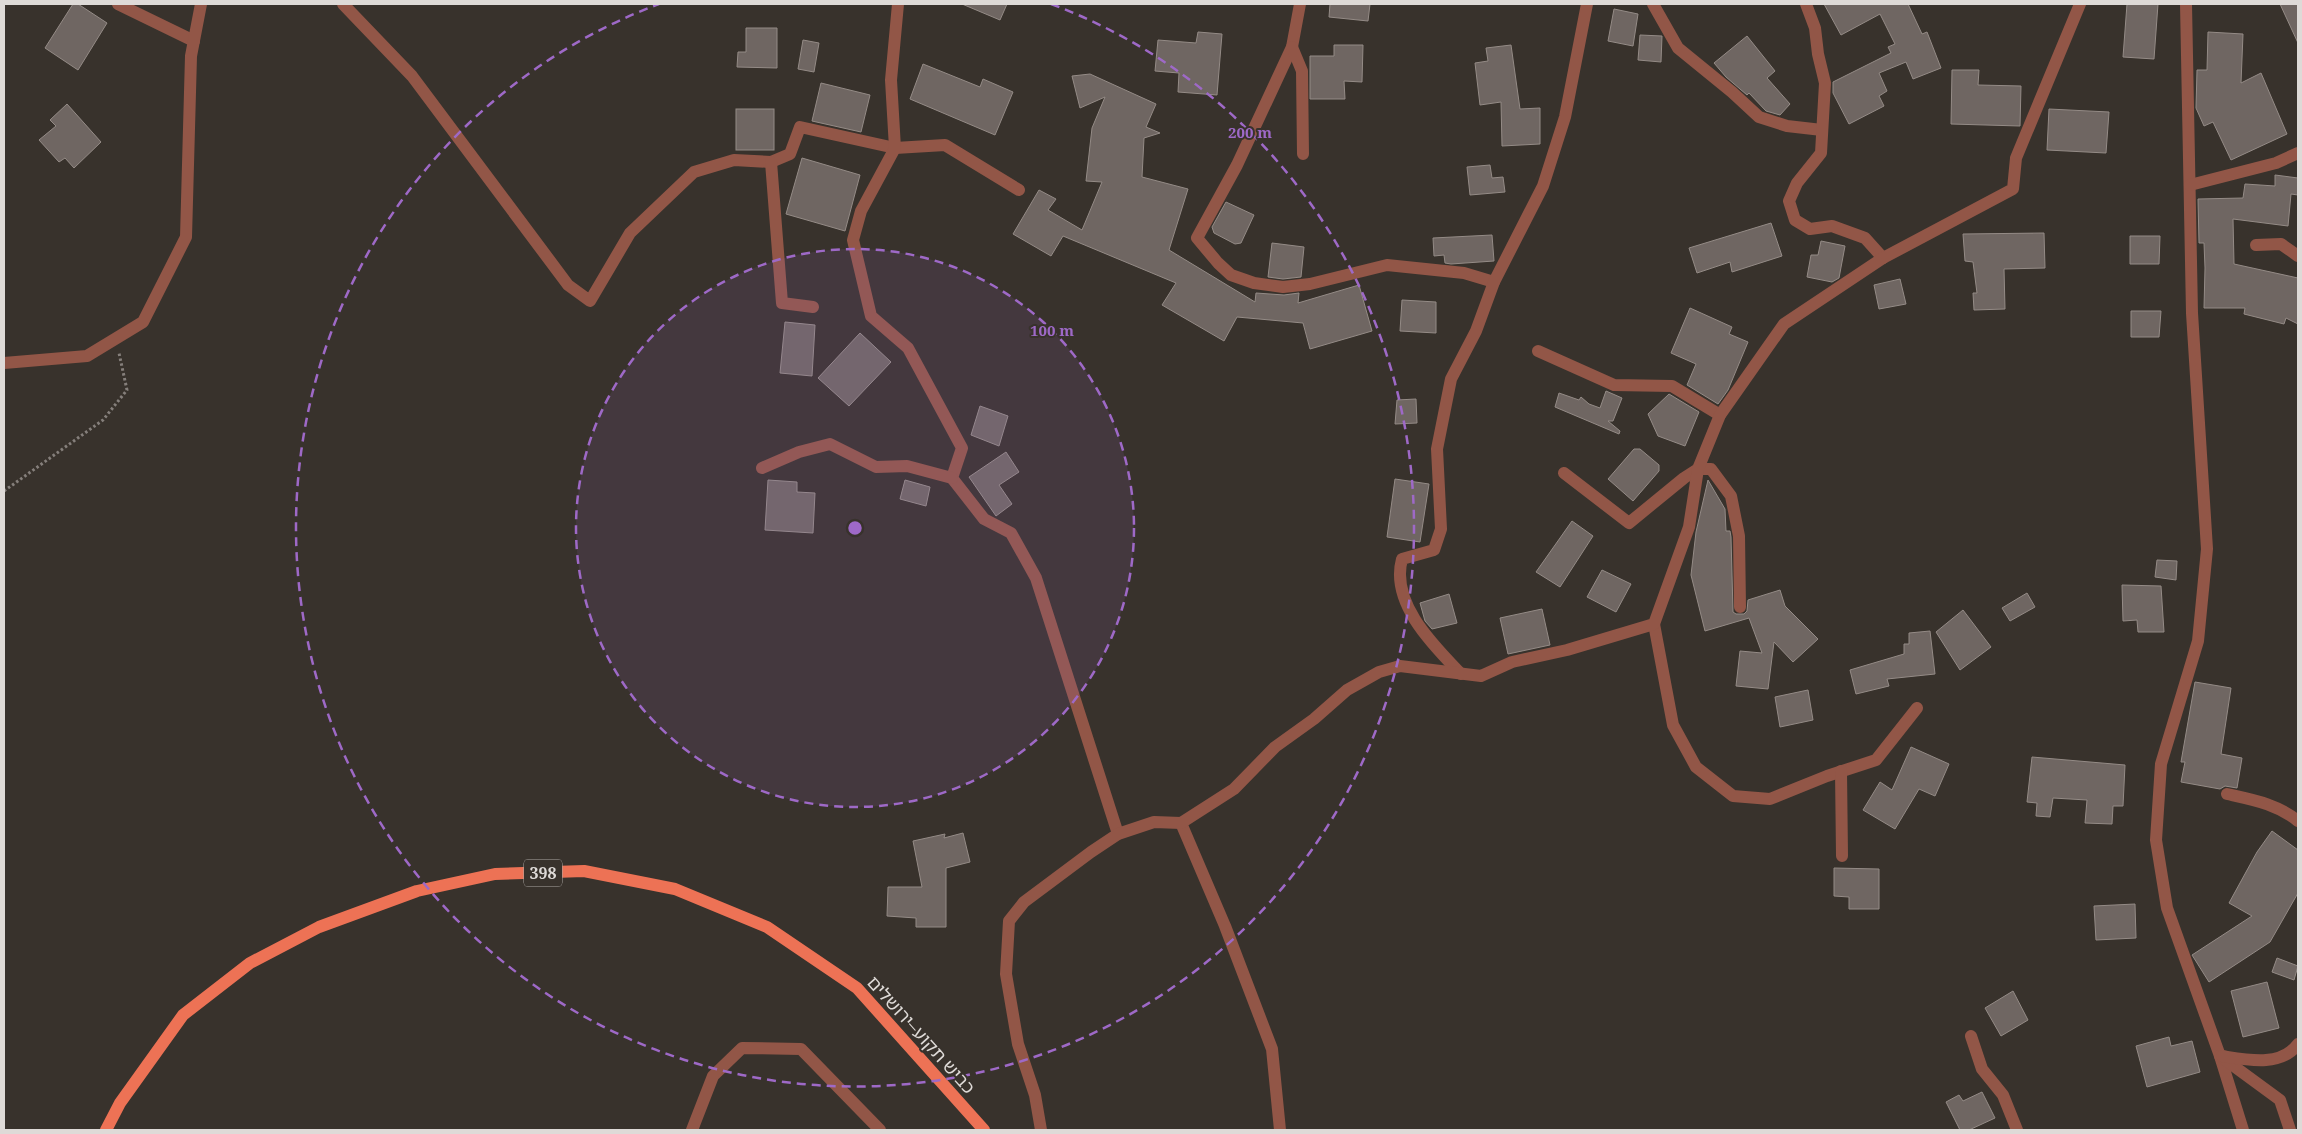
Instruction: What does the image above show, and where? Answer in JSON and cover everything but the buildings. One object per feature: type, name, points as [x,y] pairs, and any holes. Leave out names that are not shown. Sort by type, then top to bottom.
[{"type":"main road","name":"כביש תקוע–ירושלים","points":[[106,1130],[120,1103],[183,1015],[250,963],[320,927],[417,891],[495,874],[584,871],[674,889],[767,927],[857,988],[984,1130]]},
{"type":"street","points":[[118,4],[194,41]]},
{"type":"street","points":[[4,363],[87,356],[143,322],[186,237],[191,56],[201,4]]},
{"type":"street","points":[[343,4],[412,76],[568,285],[590,300],[630,233],[694,172],[734,160],[771,162],[790,154],[800,127],[895,148],[945,144],[1019,190]]},
{"type":"street","points":[[898,4],[891,80],[895,148],[862,211],[853,240],[871,316],[908,348],[962,448],[952,478]]},
{"type":"street","points":[[1300,4],[1292,47],[1238,165],[1197,238],[1231,275],[1254,283],[1283,287],[1310,284],[1387,265],[1464,273],[1494,282]]},
{"type":"street","points":[[1461,674],[1414,619],[1403,599],[1398,572],[1402,559],[1434,550],[1441,529],[1437,450],[1451,379],[1476,330],[1494,282],[1543,186],[1565,117],[1587,4]]},
{"type":"street","points":[[1653,4],[1678,48],[1732,92],[1759,118],[1787,126],[1822,130]]},
{"type":"street","points":[[1806,4],[1815,28],[1818,54],[1825,83],[1821,153],[1798,183],[1789,202],[1795,220],[1810,229],[1832,226],[1865,238],[1883,258]]},
{"type":"street","points":[[1917,708],[1876,760],[1770,798],[1733,796],[1696,767],[1674,725],[1654,624],[1688,527],[1698,469],[1720,415],[1784,324],[1883,258],[2013,189],[2016,158],[2080,4]]},
{"type":"street","points":[[2186,4],[2192,313],[2207,550],[2198,641],[2161,764],[2156,840],[2168,908],[2244,1130]]},
{"type":"street","points":[[1292,47],[1302,71],[1303,154]]},
{"type":"street","points":[[2190,184],[2276,163],[2298,153]]},
{"type":"street","points":[[771,162],[782,303],[813,307]]},
{"type":"street","points":[[2256,245],[2281,244],[2298,256]]},
{"type":"street","points":[[1538,351],[1614,385],[1672,386],[1720,415]]},
{"type":"street","points":[[762,468],[799,452],[830,444],[876,467],[907,466],[952,478],[984,519],[1011,533],[1036,578],[1118,834]]},
{"type":"street","points":[[1564,473],[1629,524],[1684,478],[1698,469],[1711,469],[1730,496],[1739,536],[1740,607]]},
{"type":"street","points":[[1041,1130],[1036,1095],[1018,1044],[1006,974],[1009,921],[1024,902],[1118,834],[1154,822],[1181,823],[1234,789],[1274,747],[1314,720],[1347,690],[1379,672],[1400,666],[1481,676],[1512,662],[1567,650],[1654,624]]},
{"type":"street","points":[[1841,771],[1842,856]]},
{"type":"street","points":[[2227,794],[2261,801],[2284,810],[2298,821]]},
{"type":"street","points":[[1181,823],[1272,1049],[1280,1130]]},
{"type":"street","points":[[1971,1036],[1982,1069],[2003,1095],[2016,1130]]},
{"type":"street","points":[[2220,1056],[2258,1062],[2291,1054],[2298,1044]]},
{"type":"street","points":[[692,1130],[713,1076],[742,1048],[801,1050],[880,1130]]},
{"type":"street","points":[[2220,1056],[2280,1100],[2290,1130]]},
{"type":"path","points":[[4,491],[103,420],[127,390],[116,338]]}]
